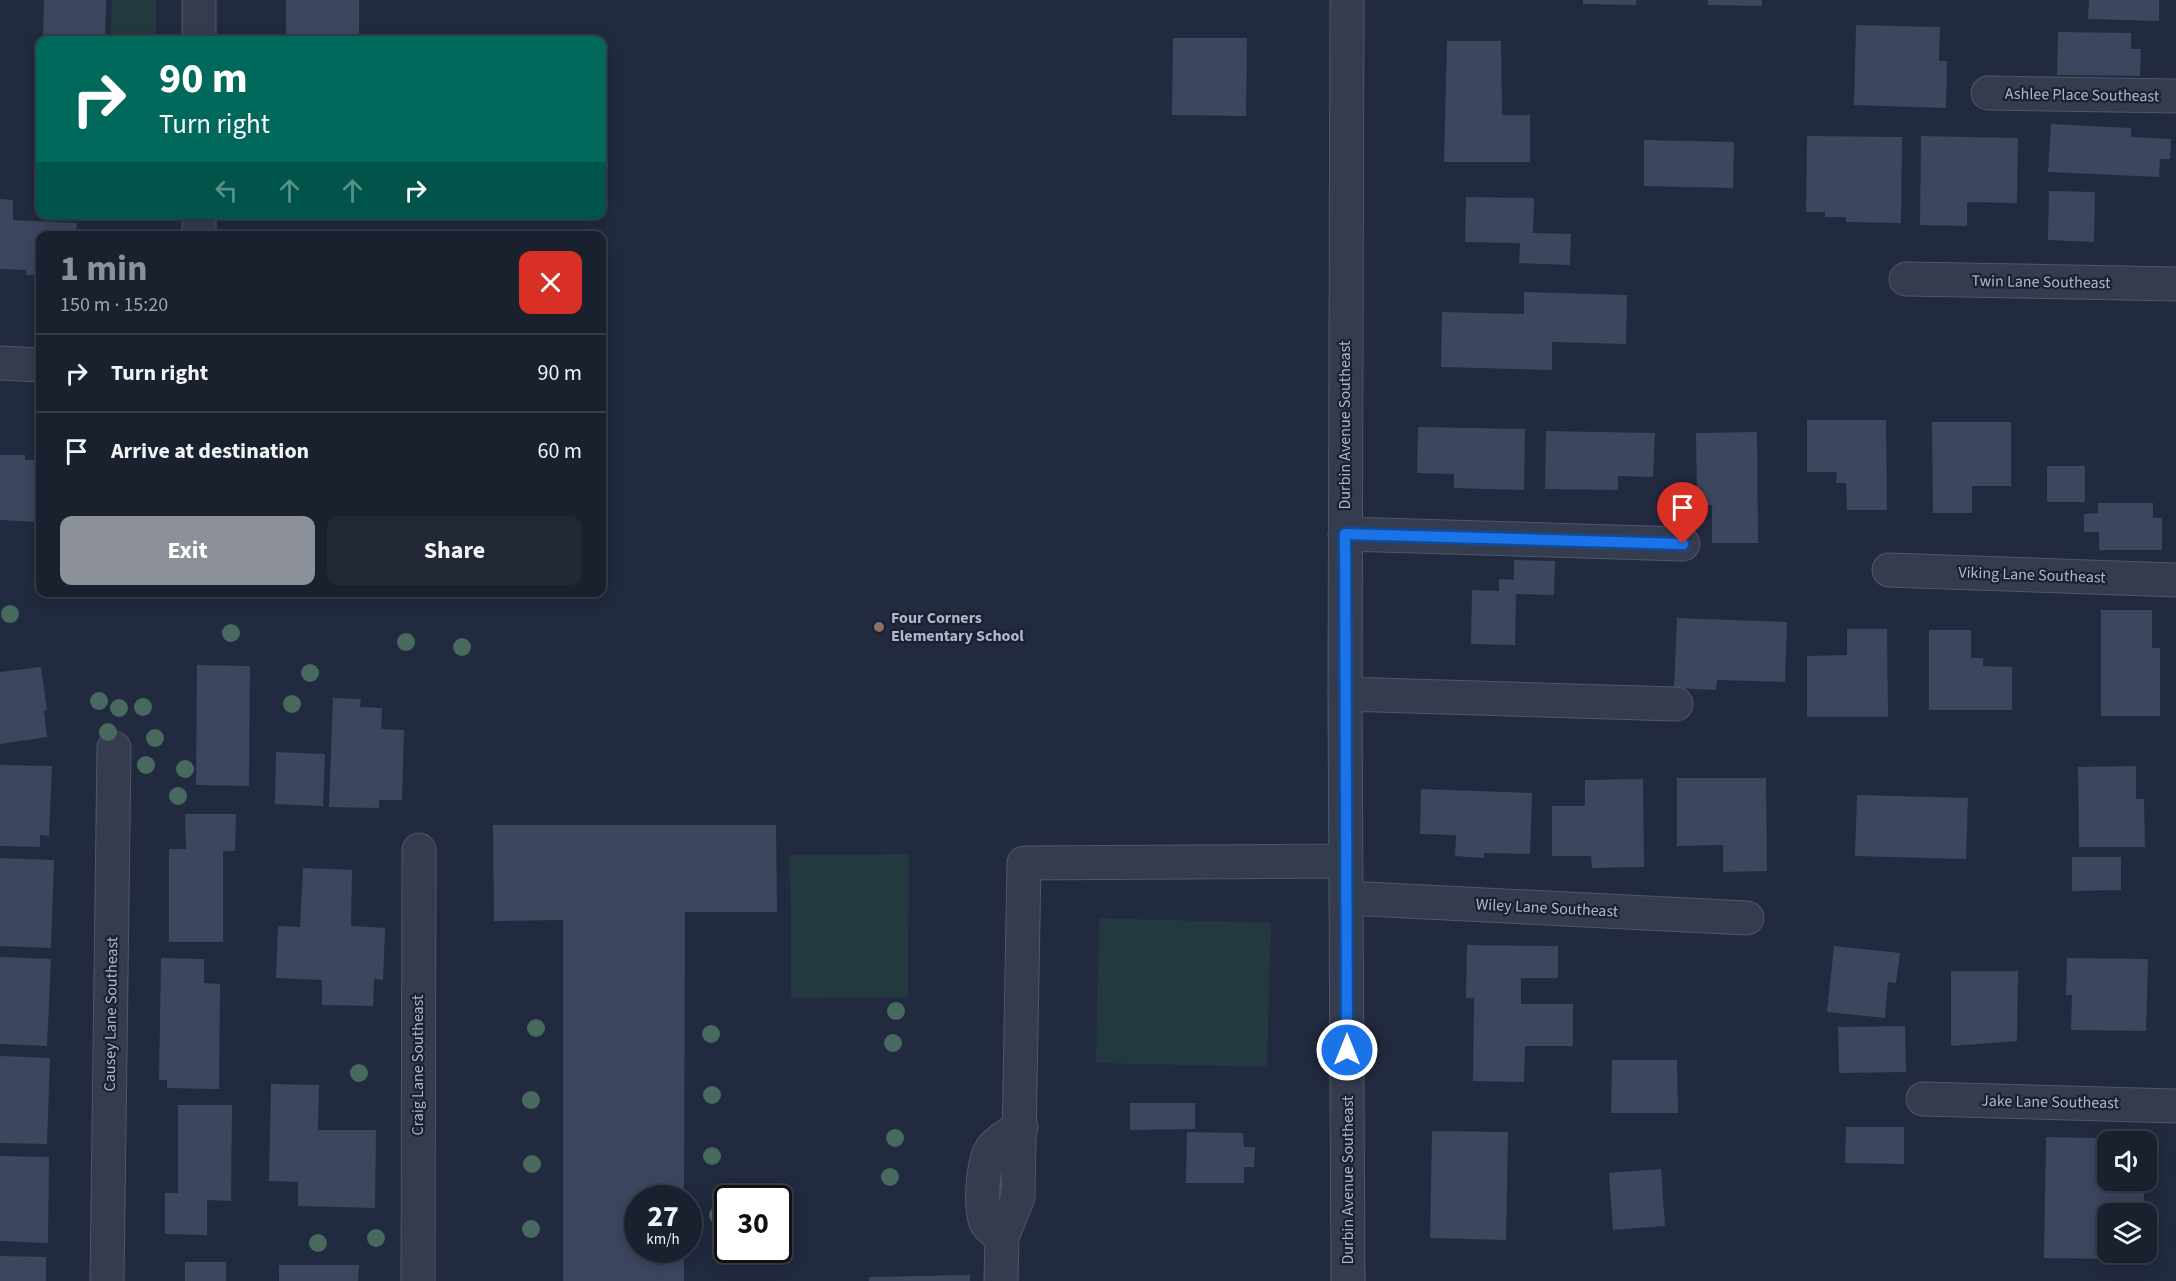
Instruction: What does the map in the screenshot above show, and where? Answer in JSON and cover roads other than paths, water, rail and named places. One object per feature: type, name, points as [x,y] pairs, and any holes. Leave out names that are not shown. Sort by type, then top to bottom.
[{"type":"street","points":[[199,0],[199,36]]},
{"type":"street","name":"Durbin Avenue Southeast","points":[[1347,0],[1345,861],[1348,1281]]},
{"type":"street","name":"Ashlee Place Southeast","points":[[1988,93],[2176,96]]},
{"type":"street","name":"Twin Lane Southeast","points":[[1906,279],[2176,284]]},
{"type":"street","points":[[0,363],[36,365]]},
{"type":"street","points":[[1345,534],[1683,544]]},
{"type":"street","name":"Viking Lane Southeast","points":[[1889,570],[2176,580]]},
{"type":"street","points":[[1345,694],[1676,704]]},
{"type":"street","name":"Causey Lane Southeast","points":[[107,1281],[114,748]]},
{"type":"street","name":"Craig Lane Southeast","points":[[418,1281],[420,850]]},
{"type":"street","points":[[1001,1281],[1002,1237],[1018,1197],[1024,863],[1345,861]]},
{"type":"street","name":"Wiley Lane Southeast","points":[[1347,898],[1747,918]]},
{"type":"street","name":"Jake Lane Southeast","points":[[1923,1099],[2176,1106]]},
{"type":"place","name":"Four Corners Elementary School","points":[[879,627]]}]
